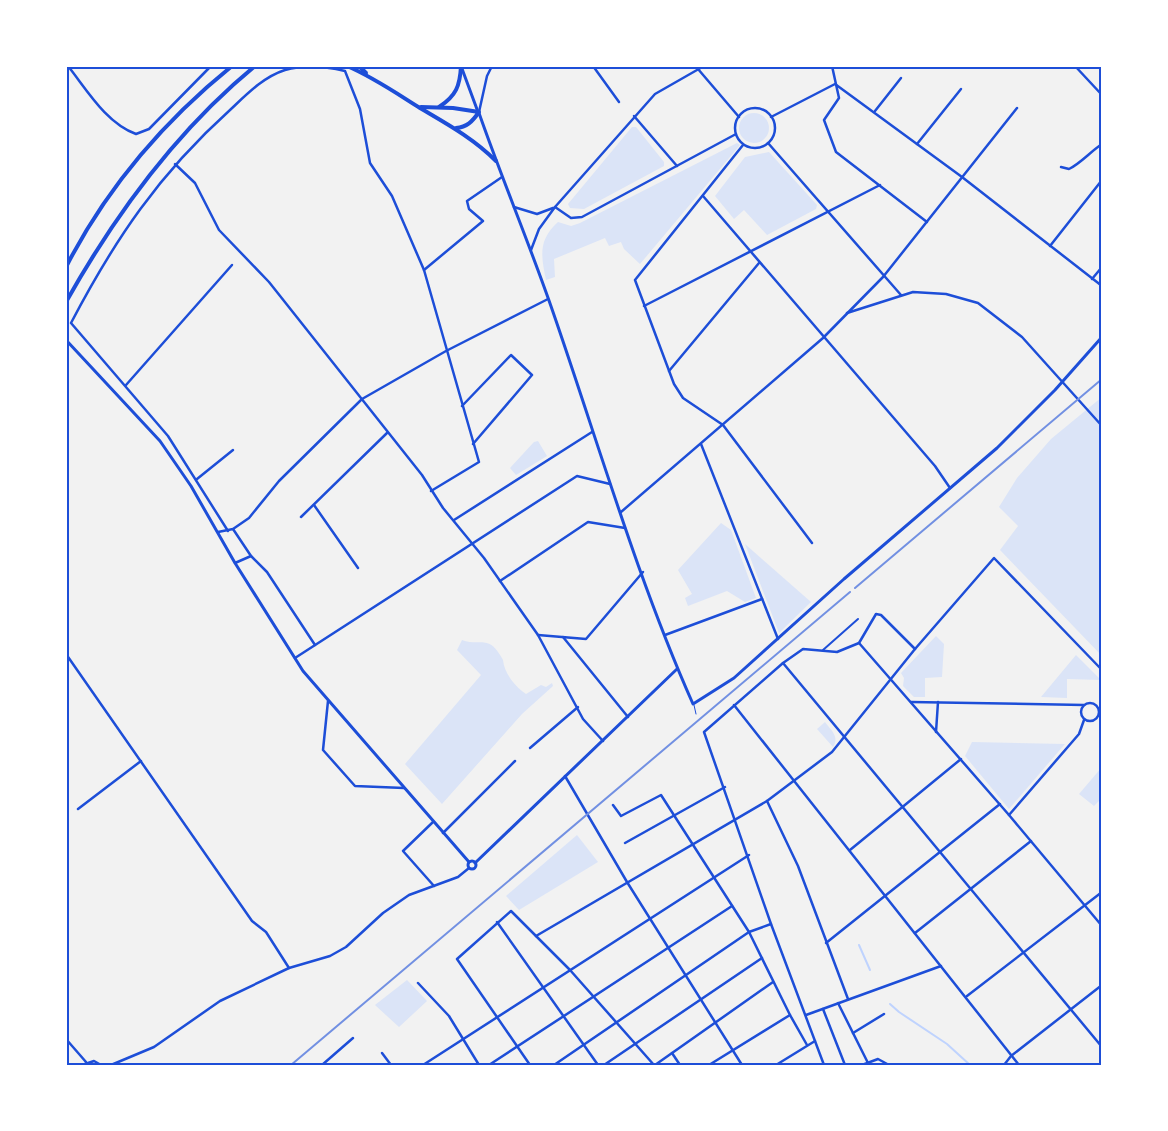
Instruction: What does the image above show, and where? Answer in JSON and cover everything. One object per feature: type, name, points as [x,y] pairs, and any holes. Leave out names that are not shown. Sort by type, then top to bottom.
[{"type":"highway","points":[[66,267],[87,231],[137,160],[194,100],[232,66]]},
{"type":"highway","points":[[66,302],[90,259],[152,171],[214,103],[255,66]]},
{"type":"highway","points":[[346,66],[368,75],[419,108],[456,128],[481,146],[496,161]]},
{"type":"highway","points":[[359,66],[368,75]]},
{"type":"highway","points":[[439,107],[451,100],[457,92],[461,66]]},
{"type":"highway","points":[[419,108],[439,107],[478,112],[472,122],[464,127],[456,128]]},
{"type":"street","points":[[68,66],[106,114],[115,122],[136,134],[149,129],[211,66]]},
{"type":"street","points":[[461,66],[548,299],[610,484],[665,635],[693,704],[734,678],[844,579],[1003,442],[1102,337]]},
{"type":"street","points":[[478,112],[492,66]]},
{"type":"street","points":[[593,66],[619,102]]},
{"type":"street","points":[[530,251],[539,229],[555,207],[634,116],[655,94],[704,66]]},
{"type":"street","points":[[832,66],[839,98],[824,120],[834,148],[928,222]]},
{"type":"street","points":[[1075,66],[1102,95]]},
{"type":"street","points":[[228,530],[168,436],[71,323],[120,236],[139,208],[175,164],[211,127],[264,80],[284,70],[327,67],[345,71],[360,109],[370,163],[392,196],[424,270],[479,462],[432,491]]},
{"type":"street","points":[[698,69],[738,117]]},
{"type":"street","points":[[875,111],[901,78]]},
{"type":"street","points":[[835,84],[875,111],[1102,286]]},
{"type":"street","points":[[771,117],[835,84]]},
{"type":"street","points":[[917,144],[961,89]]},
{"type":"street","points":[[621,512],[823,338],[883,276],[928,222],[1017,108]]},
{"type":"street","points":[[755,109],[771,117],[774,134],[768,143],[756,148],[743,145],[736,134],[735,128],[738,117],[748,110],[755,109]]},
{"type":"street","points":[[634,116],[677,166]]},
{"type":"street","points":[[555,207],[571,218],[582,217],[736,134]]},
{"type":"street","points":[[768,143],[901,296]]},
{"type":"street","points":[[1061,167],[1069,169],[1078,164],[1084,156],[1102,144]]},
{"type":"street","points":[[743,145],[635,280],[669,372],[683,398],[723,425],[812,543]]},
{"type":"street","points":[[175,164],[195,183],[220,230],[269,282],[422,475],[432,491],[473,543],[538,635],[583,719],[603,741]]},
{"type":"street","points":[[424,270],[483,220],[470,209],[467,201],[502,177]]},
{"type":"street","points":[[1050,246],[1102,180]]},
{"type":"street","points":[[644,306],[880,185]]},
{"type":"street","points":[[703,196],[823,338],[935,466],[950,488]]},
{"type":"street","points":[[513,207],[537,214],[555,207]]},
{"type":"street","points":[[669,372],[759,263]]},
{"type":"street","points":[[126,385],[232,265]]},
{"type":"street","points":[[1092,279],[1102,267]]},
{"type":"street","points":[[846,314],[913,292],[946,294],[978,303],[1022,337],[1102,426]]},
{"type":"street","points":[[216,532],[233,529],[249,518],[278,482],[362,399],[446,351],[548,299]]},
{"type":"street","points":[[66,340],[160,441],[191,486],[216,532],[295,658],[328,701],[469,862],[475,863]]},
{"type":"street","points":[[462,407],[511,355],[532,376],[473,444]]},
{"type":"street","points":[[301,517],[387,432]]},
{"type":"street","points":[[454,520],[592,432]]},
{"type":"street","points":[[701,444],[778,639]]},
{"type":"street","points":[[197,479],[233,450]]},
{"type":"street","points":[[295,658],[576,476],[610,484]]},
{"type":"street","points":[[314,505],[358,568]]},
{"type":"street","points":[[500,581],[588,522],[626,528]]},
{"type":"street","points":[[233,529],[251,556],[268,572],[315,644]]},
{"type":"street","points":[[235,563],[251,556]]},
{"type":"street","points":[[536,936],[767,801],[836,748],[915,649],[994,558],[1102,670]]},
{"type":"street","points":[[538,635],[586,639],[643,572]]},
{"type":"street","points":[[665,635],[762,599]]},
{"type":"street","points":[[824,1065],[771,924],[749,855],[704,732],[783,662],[803,649],[837,652],[860,643],[870,629],[874,615],[882,615],[915,649]]},
{"type":"street","points":[[823,650],[858,619]]},
{"type":"street","points":[[563,637],[628,717]]},
{"type":"street","points":[[860,643],[890,680],[1031,840],[1102,926]]},
{"type":"street","points":[[66,654],[252,921],[266,932],[289,968]]},
{"type":"street","points":[[783,662],[941,853],[969,890],[1102,1047]]},
{"type":"street","points":[[110,1065],[154,1047],[220,1001],[289,968],[330,956],[346,947],[383,913],[409,895],[458,877],[469,868],[474,869],[475,863],[678,669]]},
{"type":"street","points":[[328,701],[323,750],[355,786],[404,788]]},
{"type":"street","points":[[910,702],[1084,705],[1090,703],[1099,709]]},
{"type":"street","points":[[936,732],[938,702]]},
{"type":"street","points":[[1084,720],[1094,720],[1098,716],[1102,703]]},
{"type":"street","points":[[734,705],[941,966],[967,996],[1019,1065]]},
{"type":"street","points":[[1009,815],[1079,734],[1084,720],[1081,713],[1084,705]]},
{"type":"street","points":[[530,748],[578,707]]},
{"type":"street","points":[[850,850],[961,759]]},
{"type":"street","points":[[78,809],[141,760]]},
{"type":"street","points":[[443,833],[515,761]]},
{"type":"street","points":[[565,776],[627,882],[742,1065]]},
{"type":"street","points":[[625,843],[725,787]]},
{"type":"street","points":[[613,805],[621,816],[660,795],[675,815],[712,878],[749,932],[807,1046]]},
{"type":"street","points":[[767,801],[798,866],[848,999]]},
{"type":"street","points":[[826,943],[1000,804]]},
{"type":"street","points":[[433,822],[403,851],[434,886]]},
{"type":"street","points":[[915,933],[1031,840]]},
{"type":"street","points":[[423,1065],[496,1016],[749,855]]},
{"type":"street","points":[[469,862],[469,868]]},
{"type":"street","points":[[967,996],[1102,892]]},
{"type":"street","points":[[489,1065],[732,906]]},
{"type":"street","points":[[530,1065],[457,959],[511,911],[570,970],[654,1065],[773,982]]},
{"type":"street","points":[[497,922],[598,1065]]},
{"type":"street","points":[[554,1065],[749,932],[771,924]]},
{"type":"street","points":[[604,1065],[762,958]]},
{"type":"street","points":[[806,1015],[941,966]]},
{"type":"street","points":[[418,983],[448,1016],[479,1065]]},
{"type":"street","points":[[1004,1065],[1011,1056],[1102,985]]},
{"type":"street","points":[[838,1003],[868,1063]]},
{"type":"street","points":[[823,1009],[844,1065]]},
{"type":"street","points":[[853,1032],[884,1014]]},
{"type":"street","points":[[709,1065],[790,1015]]},
{"type":"street","points":[[66,1038],[86,1062]]},
{"type":"street","points":[[322,1065],[353,1038]]},
{"type":"street","points":[[776,1065],[815,1041]]},
{"type":"street","points":[[382,1053],[391,1065]]},
{"type":"street","points":[[672,1053],[680,1065]]},
{"type":"street","points":[[862,1065],[878,1059],[889,1065]]},
{"type":"street","points":[[82,1065],[86,1062],[94,1061],[101,1065]]},
{"type":"lane","points":[[693,704],[696,714]]},
{"type":"shaded area","points":[[754,113],[760,114],[768,122],[768,134],[760,142],[754,143],[748,142],[740,134],[739,128],[740,122],[748,114]]},
{"type":"shaded area","points":[[632,127],[636,127],[664,162],[664,166],[584,209],[570,208],[568,204]]},
{"type":"shaded area","points":[[737,143],[740,145],[640,264],[624,249],[621,242],[609,246],[605,238],[554,259],[555,277],[546,280],[542,256],[544,242],[547,235],[558,222],[571,226],[580,223]]},
{"type":"shaded area","points":[[769,152],[817,205],[816,209],[767,235],[744,210],[734,219],[715,196],[745,157]]},
{"type":"shaded area","points":[[1102,397],[1102,656],[1000,550],[1018,526],[999,507],[1017,478],[1051,439]]},
{"type":"shaded area","points":[[538,441],[547,456],[516,475],[510,468],[534,442]]},
{"type":"shaded area","points":[[721,523],[731,530],[756,598],[745,602],[727,591],[688,606],[685,598],[692,594],[678,570]]},
{"type":"shaded area","points":[[745,544],[811,602],[779,633]]},
{"type":"shaded area","points":[[936,636],[944,644],[942,677],[925,678],[925,697],[914,697],[903,686],[904,678],[901,673]]},
{"type":"shaded area","points":[[462,640],[484,642],[493,646],[503,660],[510,678],[526,694],[541,685],[546,687],[552,683],[553,686],[522,714],[442,804],[405,764],[481,675],[457,650]]},
{"type":"shaded area","points":[[1076,655],[1102,681],[1102,695],[1099,698],[1100,680],[1067,679],[1067,698],[1041,697]]},
{"type":"shaded area","points":[[825,722],[836,740],[833,747],[817,729]]},
{"type":"shaded area","points":[[972,742],[1065,744],[1009,809],[965,756]]},
{"type":"shaded area","points":[[1102,767],[1102,798],[1094,806],[1079,794]]},
{"type":"shaded area","points":[[577,835],[598,862],[519,910],[506,896]]},
{"type":"shaded area","points":[[407,980],[427,1001],[399,1027],[375,1005]]},
{"type":"waterway","points":[[859,945],[870,970]]},
{"type":"waterway","points":[[890,1004],[947,1044],[970,1065]]},
{"type":"railway","points":[[855,588],[1102,379]]},
{"type":"railway","points":[[291,1065],[850,592]]}]
